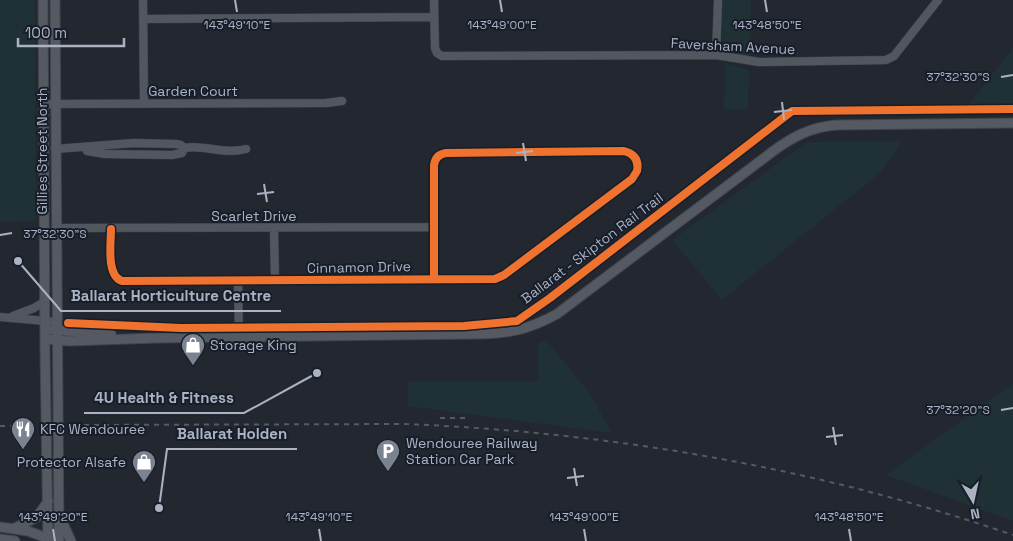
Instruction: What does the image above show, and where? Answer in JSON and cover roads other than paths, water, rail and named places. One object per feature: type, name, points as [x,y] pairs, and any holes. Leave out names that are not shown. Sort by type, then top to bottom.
[{"type":"main road","name":"Gillies Street North","points":[[43,0],[44,340],[50,540]]},
{"type":"main road","name":"Gillies Street North","points":[[55,0],[59,541]]},
{"type":"main road","points":[[44,340],[502,334],[524,330],[557,314],[772,152],[801,133],[823,126],[836,125],[1013,124]]},
{"type":"main road","points":[[44,326],[156,338]]},
{"type":"main road","points":[[15,528],[37,517],[48,501]]},
{"type":"main road","points":[[58,514],[71,541]]},
{"type":"main road","points":[[0,527],[15,528],[50,540]]},
{"type":"main road","points":[[0,539],[15,541]]},
{"type":"street","points":[[143,0],[144,104]]},
{"type":"street","points":[[143,19],[434,17],[434,0]]},
{"type":"street","points":[[716,55],[718,0]]},
{"type":"street","name":"Faversham Avenue","points":[[434,17],[435,48],[438,54],[446,56],[716,55],[754,62],[886,60],[894,56],[938,0]]},
{"type":"street","name":"Garden Court","points":[[44,104],[326,103],[342,101]]},
{"type":"street","points":[[55,150],[138,143],[180,144],[184,148],[230,151],[246,149]]},
{"type":"street","points":[[138,143],[138,155]]},
{"type":"street","points":[[172,144],[172,155]]},
{"type":"street","points":[[70,149],[105,154],[172,155],[182,153],[184,148]]},
{"type":"street","name":"Cinnamon Drive","points":[[111,229],[111,270],[114,277],[119,280],[495,279],[504,275],[632,178],[638,171],[637,162],[632,154],[624,151],[442,153],[437,157],[434,164],[434,227]]},
{"type":"street","points":[[434,227],[434,279]]},
{"type":"street","name":"Scarlet Drive","points":[[56,228],[434,227]]},
{"type":"street","points":[[274,228],[275,280]]},
{"type":"street","points":[[56,242],[65,233],[75,229]]},
{"type":"street","points":[[238,280],[239,337]]},
{"type":"street","points":[[9,317],[44,302]]},
{"type":"street","points":[[0,317],[9,317],[44,326]]},
{"type":"railway","points":[[440,418],[467,418]]},
{"type":"railway","points":[[74,425],[404,424],[482,428],[559,435],[713,457],[789,473],[939,511],[1013,535]]},
{"type":"railway","points":[[0,426],[80,425]]},
{"type":"place","name":"Ballarat Horticulture Centre","points":[[18,261]]},
{"type":"place","name":"Storage King","points":[[193,366]]},
{"type":"place","name":"4U Health & Fitness","points":[[317,373]]},
{"type":"place","name":"KFC Wendouree","points":[[23,450]]},
{"type":"place","name":"Wendouree Railway Station Car Park","points":[[388,472]]},
{"type":"place","name":"Protector Alsafe","points":[[144,483]]},
{"type":"place","name":"Ballarat Holden","points":[[159,508]]}]
